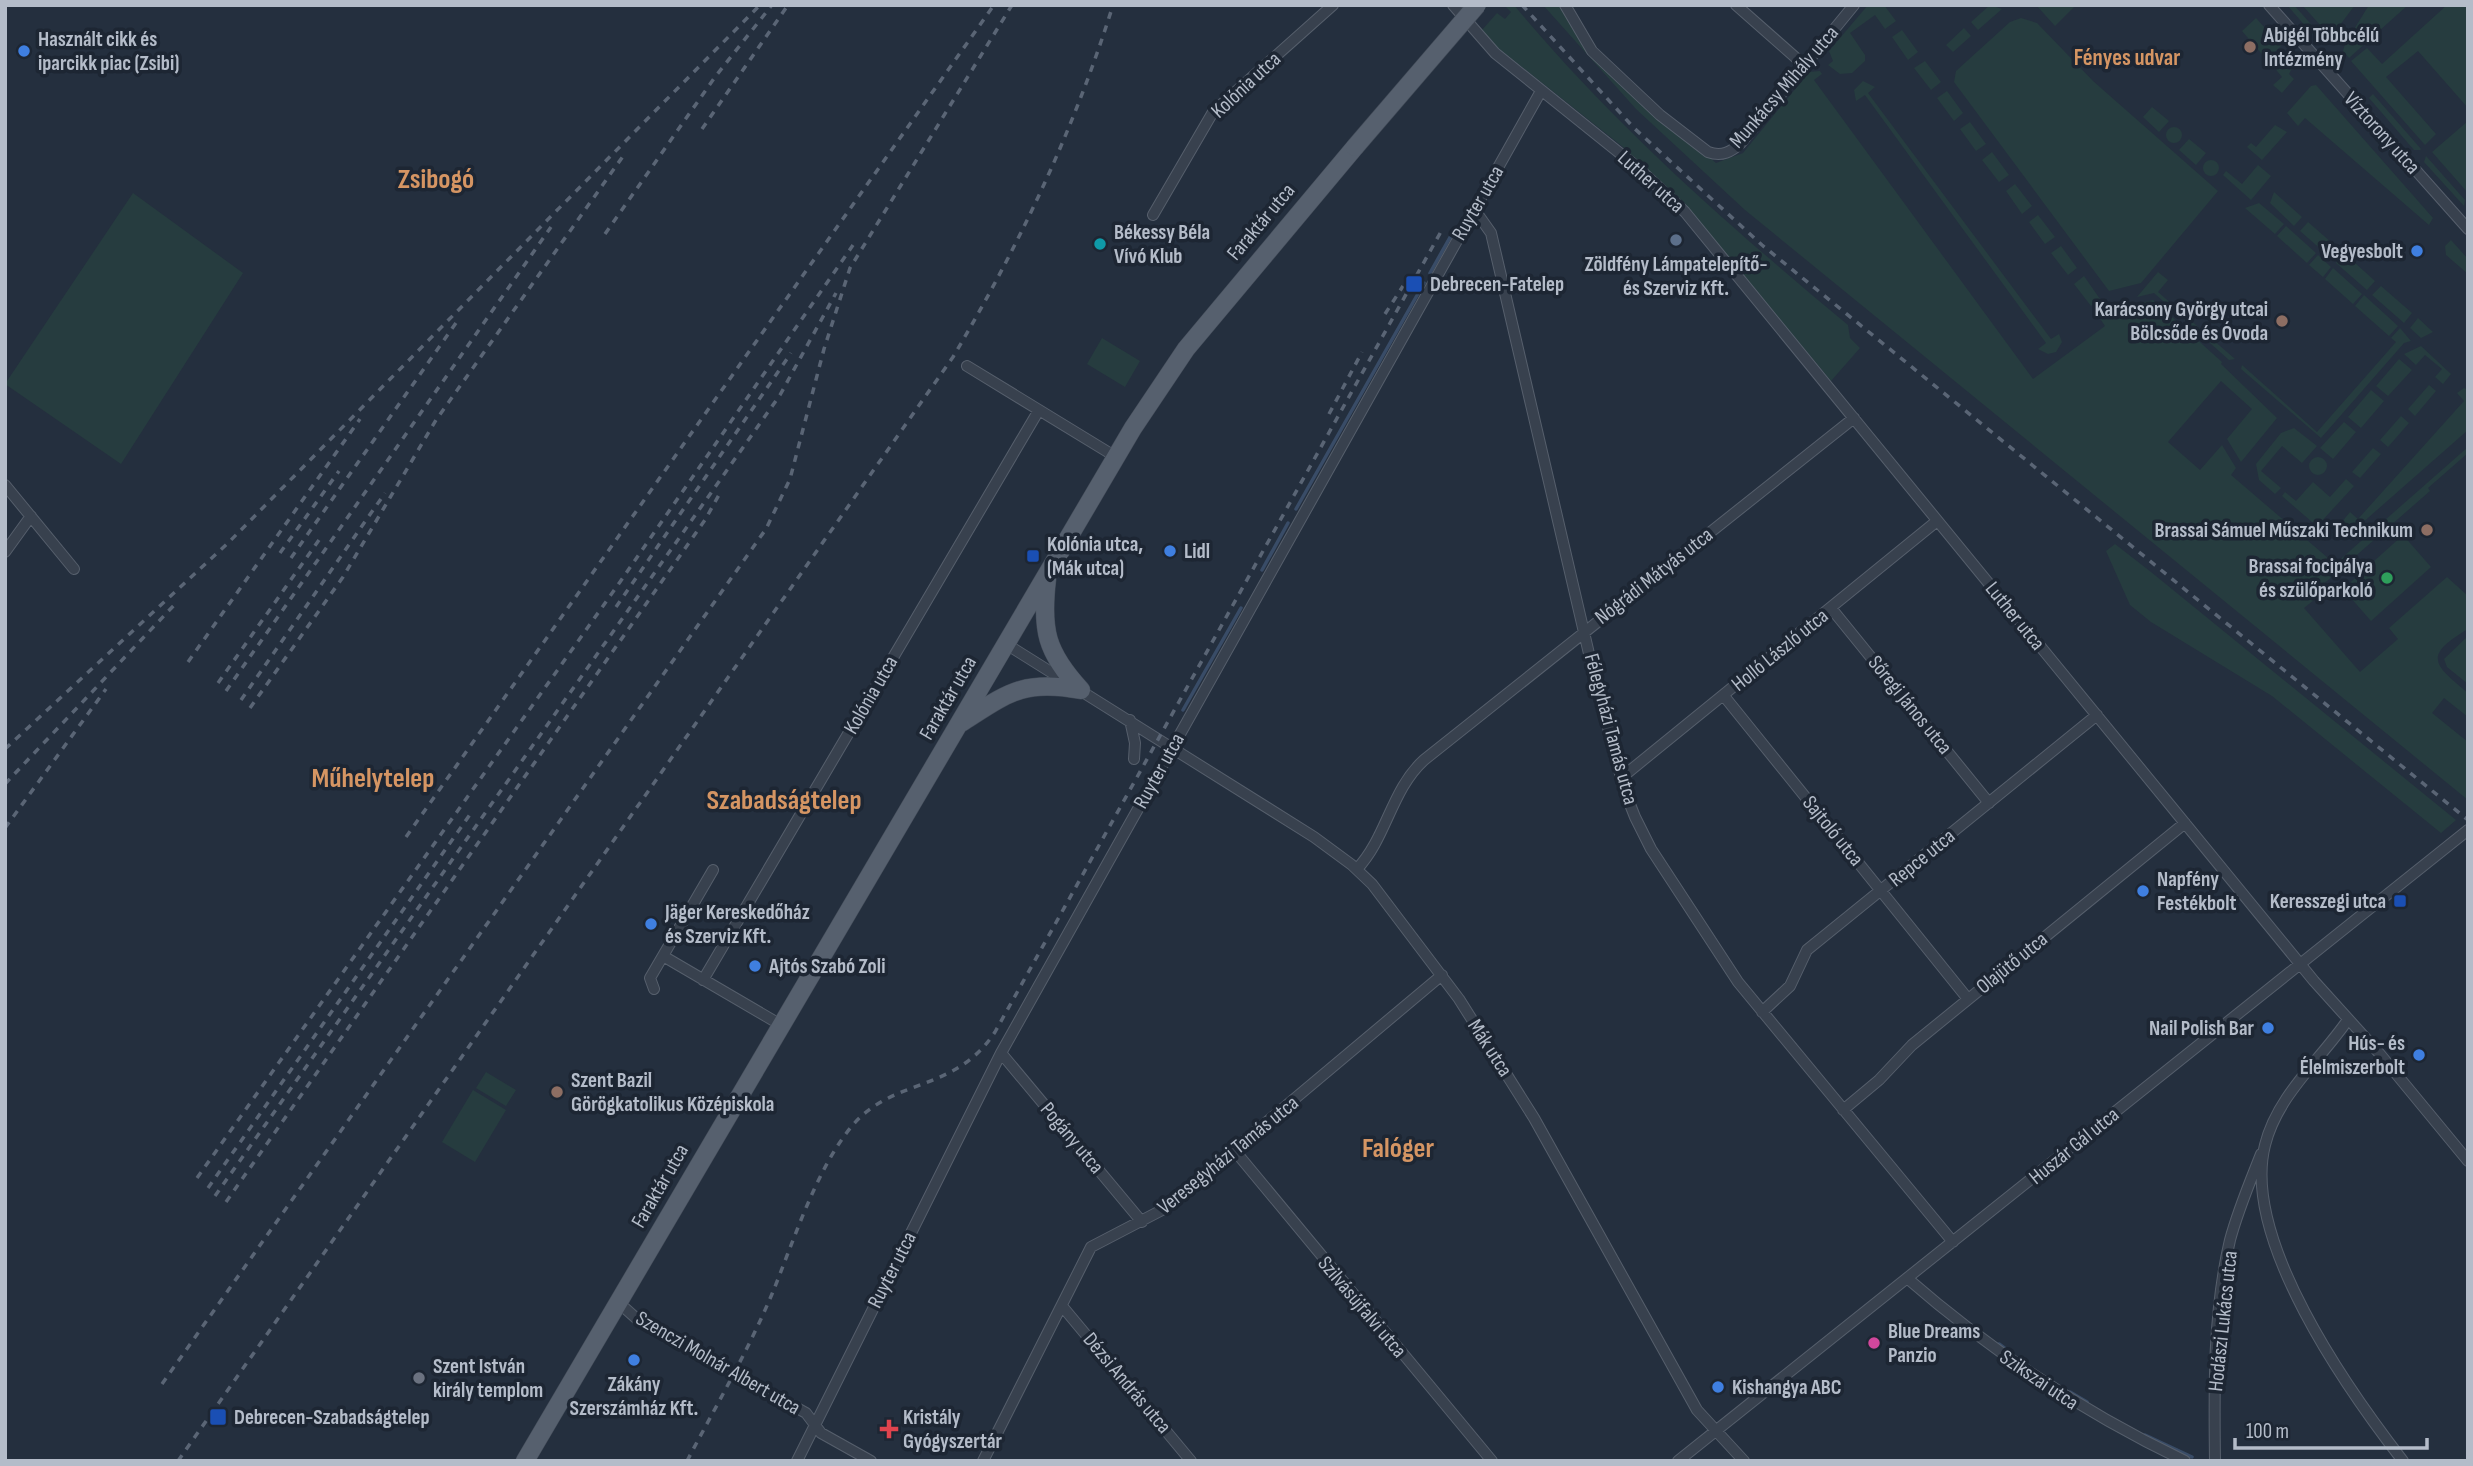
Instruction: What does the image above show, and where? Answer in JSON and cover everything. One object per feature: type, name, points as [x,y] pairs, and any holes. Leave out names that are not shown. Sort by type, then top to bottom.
[{"type":"main road","name":"Faraktár utca","points":[[525,1461],[1133,428],[1186,349],[1233,291],[1478,5]]},
{"type":"main road","points":[[1048,572],[1044,609],[1047,640],[1060,667],[1081,690]]},
{"type":"main road","points":[[958,725],[1029,686],[1048,685],[1081,690]]},
{"type":"street","name":"Kolónia utca","points":[[1153,215],[1213,112],[1333,5]]},
{"type":"street","name":"Luther utca","points":[[1453,5],[1495,53],[1628,159],[1679,206],[2347,1021],[2379,1053],[2468,1161]]},
{"type":"street","name":"Munkácsy Mihály utca","points":[[1565,5],[1592,51],[1660,115],[1708,152],[1723,154],[1737,147],[1854,5]]},
{"type":"street","points":[[1736,5],[1804,65]]},
{"type":"street","name":"Víztorony utca","points":[[2269,5],[2468,229]]},
{"type":"street","name":"Ruyter utca","points":[[797,1461],[1001,1054],[1541,91]]},
{"type":"street","name":"Félegyházi Tamás utca","points":[[1474,209],[1490,233],[1585,631],[1631,809],[1651,849],[1719,956],[1762,1012],[1954,1241]]},
{"type":"street","points":[[967,366],[1116,457]]},
{"type":"street","name":"Kolónia utca","points":[[703,980],[1039,410]]},
{"type":"street","name":"Nógrádi Mátyás utca","points":[[1357,869],[1369,854],[1398,793],[1414,770],[1854,418]]},
{"type":"street","points":[[5,485],[74,569]]},
{"type":"street","points":[[5,552],[31,516]]},
{"type":"street","name":"Holló László utca","points":[[1621,778],[1937,521]]},
{"type":"street","name":"Sőregi János utca","points":[[1831,608],[1989,803]]},
{"type":"street","name":"Mák utca","points":[[1006,644],[1314,837],[1357,869],[1442,975],[1534,1118],[1697,1410],[1744,1461]]},
{"type":"street","name":"Sajtoló utca","points":[[1724,696],[1968,999]]},
{"type":"street","name":"Repce utca","points":[[1762,1012],[1790,986],[1807,950],[2097,715]]},
{"type":"street","points":[[1130,720],[1135,743],[1134,759]]},
{"type":"street","name":"Olajütő utca","points":[[1843,1110],[1879,1080],[1912,1045],[2185,822]]},
{"type":"street","name":"Huszár Gál utca","points":[[1678,1461],[2468,830]]},
{"type":"street","points":[[653,989],[650,978],[713,870]]},
{"type":"street","points":[[663,956],[781,1025]]},
{"type":"street","name":"Veresegyházi Tamás utca","points":[[983,1461],[1091,1247],[1162,1210],[1442,975]]},
{"type":"street","name":"Hodászi Lukács utca","points":[[2215,1461],[2217,1335],[2226,1266],[2238,1214],[2265,1145],[2290,1094],[2347,1021]]},
{"type":"street","name":"Pogány utca","points":[[1001,1054],[1142,1222]]},
{"type":"street","points":[[2265,1145],[2263,1177],[2266,1207],[2299,1302],[2352,1393],[2403,1461]]},
{"type":"street","name":"Szilvásújfalvi utca","points":[[1235,1151],[1492,1461]]},
{"type":"street","name":"Szikszai utca","points":[[1907,1278],[1977,1337],[2037,1380],[2086,1411],[2185,1461]]},
{"type":"street","name":"Szenczi Molnár Albert utca","points":[[618,1302],[637,1320],[806,1413],[821,1433],[871,1461]]},
{"type":"street","name":"Dézsi András utca","points":[[1062,1306],[1191,1461]]},
{"type":"green space","points":[[1504,5],[1514,5],[1592,92],[1674,173],[1848,325],[1850,338],[1860,348],[1831,381],[1680,199],[1623,147],[1498,48],[1482,30],[1497,13],[1505,19],[1511,12]]},
{"type":"green space","points":[[1543,5],[1560,5],[1589,54],[1716,163],[1743,153],[1809,72],[1820,71],[1822,74],[1814,80],[2033,379],[2105,326],[2097,314],[2106,307],[2110,311],[2153,300],[2222,362],[2221,364],[2277,418],[2241,462],[2227,439],[2252,409],[2221,381],[2168,442],[2200,470],[2222,445],[2236,468],[2231,475],[2335,564],[2468,447],[2468,453],[2428,488],[2430,491],[2311,595],[2314,600],[2304,608],[2360,672],[2398,639],[2389,628],[2447,577],[2468,596],[2468,629],[2444,646],[2438,661],[2447,675],[2468,693],[2468,717],[2444,698],[2432,713],[2468,742],[2468,800],[1745,210],[1636,109]]},
{"type":"green space","points":[[1868,5],[1884,5],[1896,21],[1885,29],[1875,15],[1850,33],[1865,55],[1865,61],[1852,73],[1840,74],[1828,65],[1833,61],[1829,51]]},
{"type":"green space","points":[[1990,5],[2002,9],[1978,30],[1971,22]]},
{"type":"green space","points":[[2036,5],[2076,5],[2055,26]]},
{"type":"green space","points":[[2287,5],[2294,5],[2324,39],[2313,35]]},
{"type":"green space","points":[[2302,5],[2355,5],[2331,37]]},
{"type":"green space","points":[[2369,5],[2408,5],[2349,58],[2343,51],[2345,44]]},
{"type":"green space","points":[[2447,5],[2468,5],[2468,108],[2418,51],[2386,77],[2436,134],[2425,145],[2351,61],[2367,48],[2382,64]]},
{"type":"green space","points":[[2021,18],[2037,23],[2093,81],[2218,191],[2141,283],[2109,291],[1954,82],[1956,71],[2010,22]]},
{"type":"green space","points":[[2256,18],[2281,46],[2267,60],[2242,31]]},
{"type":"green space","points":[[1964,28],[1971,36],[1953,52],[1946,45]]},
{"type":"green space","points":[[1902,30],[1918,52],[1908,60],[1892,37]]},
{"type":"green space","points":[[2287,53],[2295,62],[2289,74],[2294,79],[2282,93],[2273,85],[2282,77],[2273,66]]},
{"type":"green space","points":[[1925,61],[1941,82],[1931,90],[1914,68]]},
{"type":"green space","points":[[1863,81],[1875,87],[1868,93],[2051,339],[2059,334],[2062,342],[2056,352],[2048,354],[2038,349],[2046,343],[1865,95],[1856,101],[1854,90]]},
{"type":"green space","points":[[2316,85],[2433,218],[2429,225],[2305,118],[2298,126],[2287,113],[2311,86]]},
{"type":"green space","points":[[1947,91],[1963,113],[1954,121],[1937,98]]},
{"type":"green space","points":[[2373,94],[2420,150],[2414,150],[2369,98]]},
{"type":"green space","points":[[2152,107],[2169,121],[2159,132],[2143,117]]},
{"type":"green space","points":[[2468,121],[2468,193],[2432,152]]},
{"type":"green space","points":[[1970,122],[1986,144],[1976,151],[1960,129]]},
{"type":"green space","points":[[2275,125],[2287,132],[2262,160],[2247,147],[2251,143],[2256,147]]},
{"type":"green space","points":[[2174,127],[2180,129],[2180,141],[2174,143],[2168,141],[2166,135],[2168,129]]},
{"type":"green space","points":[[2189,139],[2206,153],[2196,165],[2179,150]]},
{"type":"green space","points":[[1992,152],[2009,175],[1999,182],[1982,160]]},
{"type":"green space","points":[[2426,156],[2465,200],[2464,206],[2424,162]]},
{"type":"green space","points":[[2208,160],[2214,160],[2219,168],[2217,174],[2208,176],[2203,171],[2203,165]]},
{"type":"green space","points":[[2258,165],[2271,176],[2251,200],[2223,175],[2226,171],[2242,184]]},
{"type":"green space","points":[[2015,184],[2032,206],[2022,214],[2006,191]]},
{"type":"green space","points":[[2274,192],[2302,217],[2294,226],[2270,203]]},
{"type":"green space","points":[[133,193],[243,273],[121,464],[5,384]]},
{"type":"green space","points":[[2259,203],[2284,224],[2275,234],[2245,208]]},
{"type":"green space","points":[[2038,215],[2055,237],[2045,244],[2029,222]]},
{"type":"green space","points":[[2308,222],[2339,249],[2331,258],[2300,231]]},
{"type":"green space","points":[[2286,226],[2316,253],[2307,263],[2277,236]]},
{"type":"green space","points":[[2451,240],[2468,259],[2468,274],[2446,255],[2445,246]]},
{"type":"green space","points":[[2061,246],[2077,268],[2068,275],[2051,253]]},
{"type":"green space","points":[[2344,253],[2375,281],[2367,290],[2336,263]]},
{"type":"green space","points":[[2318,255],[2331,267],[2323,277],[2309,265]]},
{"type":"green space","points":[[2333,268],[2362,294],[2353,304],[2325,279]]},
{"type":"green space","points":[[2158,272],[2168,280],[2158,292],[2235,359],[2229,360],[2154,293],[2137,297]]},
{"type":"green space","points":[[2084,276],[2100,299],[2091,306],[2074,284]]},
{"type":"green space","points":[[2381,286],[2412,313],[2404,323],[2372,295]]},
{"type":"green space","points":[[2364,295],[2398,326],[2389,336],[2355,306]]},
{"type":"green space","points":[[2418,318],[2433,332],[2421,338],[2410,328]]},
{"type":"green space","points":[[2400,328],[2411,341],[2404,343],[2321,438],[2241,369],[2242,365],[2317,432],[2396,342],[2391,338]]},
{"type":"green space","points":[[1102,338],[1140,361],[1125,387],[1087,364]]},
{"type":"green space","points":[[2421,346],[2451,374],[2443,384],[2435,377],[2442,369],[2425,355],[2416,365],[2404,354]]},
{"type":"green space","points":[[2399,359],[2412,370],[2388,396],[2376,386]]},
{"type":"green space","points":[[2429,385],[2436,391],[2415,416],[2408,409]]},
{"type":"green space","points":[[2464,388],[2468,390],[2468,430],[2344,539],[2334,540],[2332,534],[2350,512],[2358,519],[2464,401],[2457,393]]},
{"type":"green space","points":[[2371,390],[2384,401],[2361,428],[2348,417]]},
{"type":"green space","points":[[2401,416],[2409,423],[2388,447],[2380,440]]},
{"type":"green space","points":[[2344,422],[2356,432],[2333,459],[2320,448]]},
{"type":"green space","points":[[2294,428],[2317,446],[2302,463],[2282,446],[2261,471],[2281,488],[2275,494],[2259,480],[2256,464],[2281,433]]},
{"type":"green space","points":[[2373,448],[2381,454],[2360,478],[2352,472]]},
{"type":"green space","points":[[2318,457],[2324,460],[2327,466],[2324,472],[2318,475],[2312,472],[2309,466],[2312,460]]},
{"type":"green space","points":[[2346,479],[2354,486],[2320,523],[2312,522],[2282,496],[2285,492],[2296,501],[2313,482],[2330,497]]},
{"type":"green space","name":"Brassai focipálya és szülőparkoló","points":[[2403,535],[2431,567],[2371,621],[2343,589]]},
{"type":"green space","points":[[2115,544],[2456,820],[2441,833],[2272,696],[2151,622],[2130,605],[2106,551]]},
{"type":"green space","points":[[2468,636],[2468,684],[2447,667],[2444,659]]},
{"type":"green space","points":[[486,1072],[516,1090],[506,1106],[476,1088]]},
{"type":"green space","points":[[473,1090],[506,1110],[475,1162],[442,1142]]},
{"type":"waterway","points":[[1430,273],[1453,232]]},
{"type":"waterway","points":[[1296,509],[1424,283]]},
{"type":"waterway","points":[[1262,570],[1288,523]]},
{"type":"waterway","points":[[1183,710],[1241,608]]},
{"type":"waterway","points":[[1999,1344],[2011,1353]]},
{"type":"waterway","points":[[2070,1392],[2087,1402]]},
{"type":"waterway","points":[[2145,1435],[2192,1457]]},
{"type":"railway","points":[[5,749],[228,543],[760,5]]},
{"type":"railway","points":[[605,234],[715,77],[772,5]]},
{"type":"railway","points":[[702,129],[788,5]]},
{"type":"railway","points":[[406,837],[994,5]]},
{"type":"railway","points":[[162,1384],[766,529],[790,479],[824,349],[850,268],[1012,5]]},
{"type":"railway","points":[[178,1461],[953,357],[1001,272],[1044,186],[1081,97],[1113,5]]},
{"type":"railway","points":[[1522,5],[1634,128],[1762,245],[2468,820]]},
{"type":"railway","points":[[250,708],[343,577],[436,420],[626,152]]},
{"type":"railway","points":[[226,691],[551,227]]},
{"type":"railway","points":[[687,1461],[753,1336],[816,1185],[839,1143],[868,1110],[886,1099],[962,1066],[979,1052],[995,1032],[1443,228]]},
{"type":"railway","points":[[197,1178],[620,582],[853,245]]},
{"type":"railway","points":[[1385,314],[1403,286]]},
{"type":"railway","points":[[215,1196],[780,395],[836,293]]},
{"type":"railway","points":[[291,558],[456,323]]},
{"type":"railway","points":[[1329,414],[1362,352]]},
{"type":"railway","points":[[616,607],[791,353]]},
{"type":"railway","points":[[188,662],[360,419]]},
{"type":"railway","points":[[280,553],[339,471]]},
{"type":"railway","points":[[241,700],[385,493]]},
{"type":"railway","points":[[226,1202],[705,520],[720,493]]},
{"type":"railway","points":[[218,683],[319,540]]},
{"type":"railway","points":[[5,784],[177,602]]},
{"type":"railway","points":[[5,828],[106,689]]},
{"type":"railway","points":[[208,1188],[471,813]]},
{"type":"place","name":"Abigél Többcélú Intézmény","points":[[2250,47]]},
{"type":"place","name":"Használt cikk és iparcikk piac (Zsibi)","points":[[24,51]]},
{"type":"place","name":"Zöldfény Lámpatelepítő- és Szerviz Kft.","points":[[1676,240]]},
{"type":"place","name":"Békessy Béla Vívó Klub","points":[[1100,244]]},
{"type":"place","name":"Vegyesbolt","points":[[2417,251]]},
{"type":"place","name":"Debrecen-Fatelep","points":[[1414,284]]},
{"type":"place","name":"Karácsony György utcai Bölcsőde és Óvoda","points":[[2282,321]]},
{"type":"place","name":"Brassai Sámuel Műszaki Technikum","points":[[2427,530]]},
{"type":"place","name":"Lidl","points":[[1170,551]]},
{"type":"place","name":"Kolónia utca, (Mák utca)","points":[[1033,556]]},
{"type":"place","name":"Brassai focipálya és szülőparkoló","points":[[2387,578]]},
{"type":"place","name":"Napfény Festékbolt","points":[[2143,891]]},
{"type":"place","name":"Keresszegi utca","points":[[2400,901]]},
{"type":"place","name":"Jäger Kereskedőház és Szerviz Kft.","points":[[651,924]]},
{"type":"place","name":"Ajtós Szabó Zoli","points":[[755,966]]},
{"type":"place","name":"Nail Polish Bar","points":[[2268,1028]]},
{"type":"place","name":"Hús- és Élelmiszerbolt","points":[[2419,1055]]},
{"type":"place","name":"Szent Bazil Görögkatolikus Középiskola","points":[[557,1092]]},
{"type":"place","name":"Blue Dreams Panzio","points":[[1874,1343]]},
{"type":"place","name":"Zákány Szerszámház Kft.","points":[[634,1360]]},
{"type":"place","name":"Szent István király templom","points":[[419,1378]]},
{"type":"place","name":"Kishangya ABC","points":[[1718,1387]]},
{"type":"place","name":"Debrecen-Szabadságtelep","points":[[218,1417]]},
{"type":"place","name":"Kristály Gyógyszertár","points":[[889,1429]]},
{"type":"district","name":"Fényes udvar","points":[[2127,58]]},
{"type":"district","name":"Zsibogó","points":[[436,179]]},
{"type":"district","name":"Műhelytelep","points":[[373,778]]},
{"type":"district","name":"Szabadságtelep","points":[[784,800]]},
{"type":"district","name":"Falóger","points":[[1398,1148]]}]
